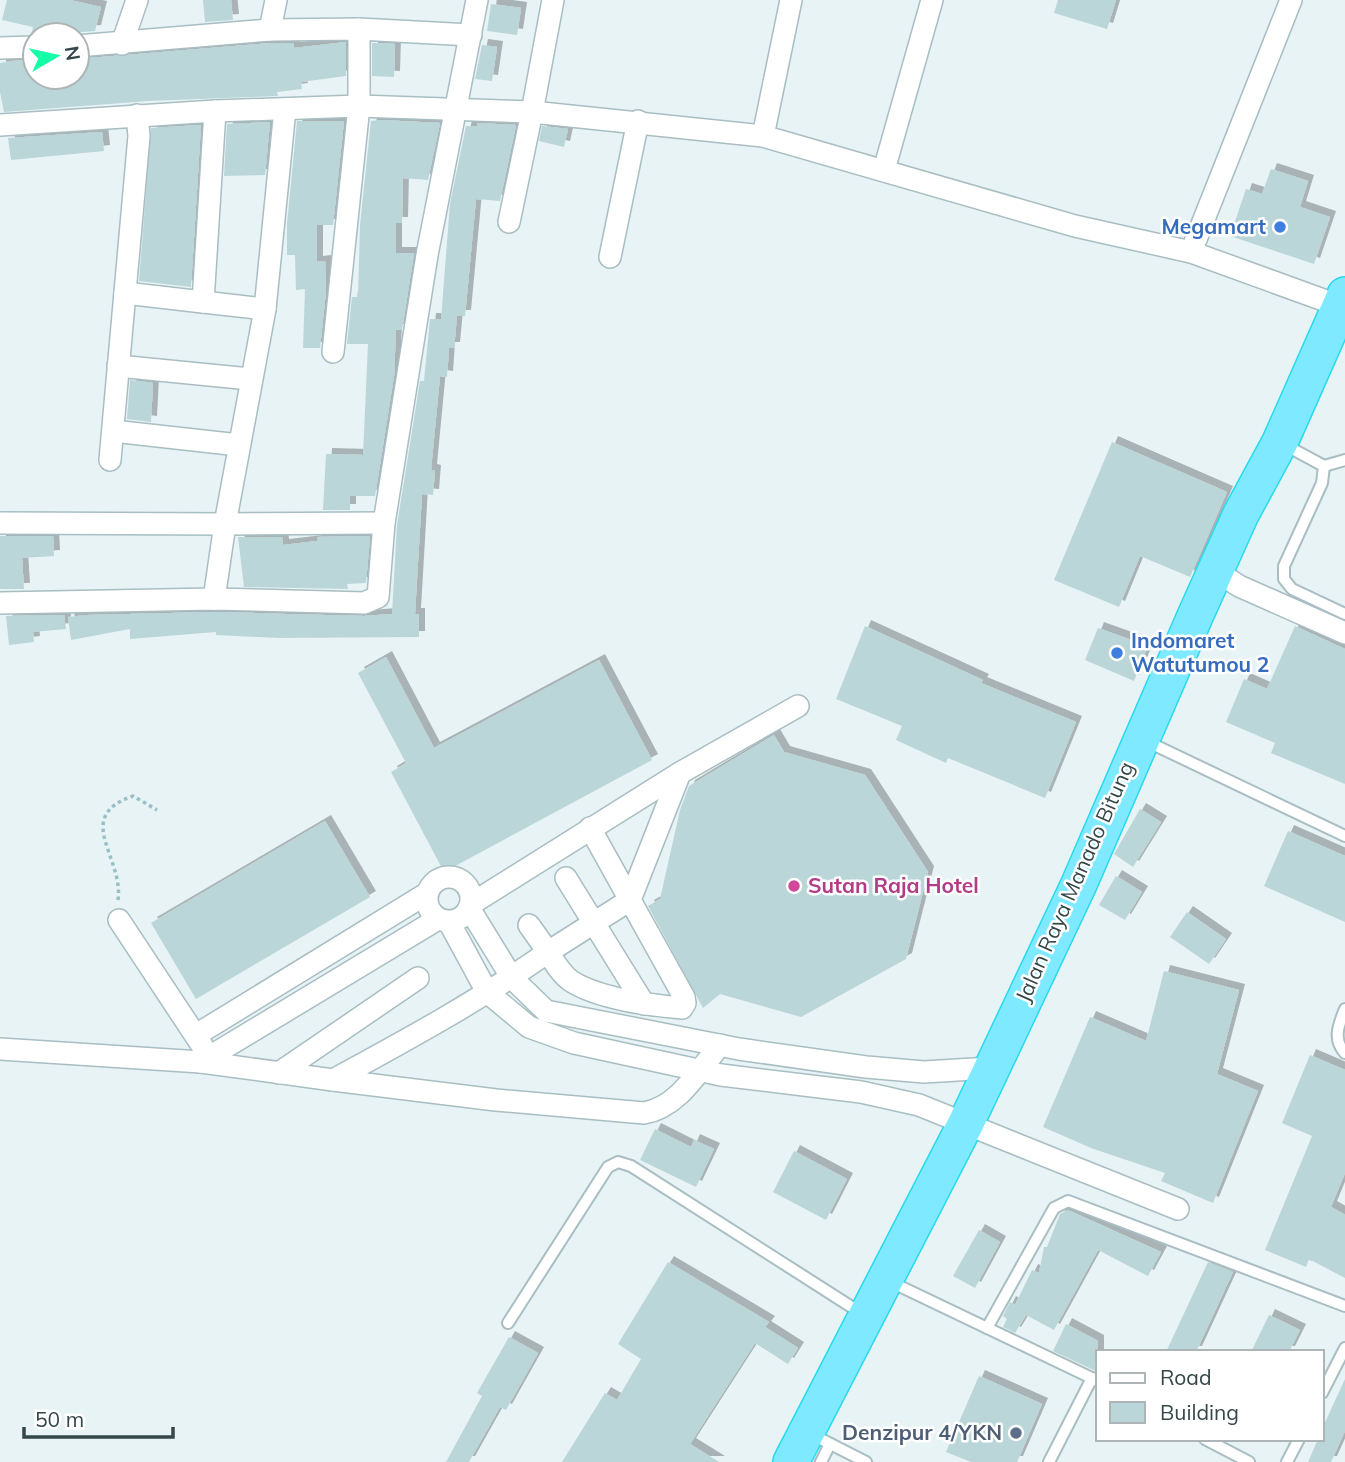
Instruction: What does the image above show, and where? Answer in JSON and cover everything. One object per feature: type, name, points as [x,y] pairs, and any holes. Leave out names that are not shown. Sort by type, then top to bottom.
[{"type":"highway","name":"Jalan Raya Manado Bitung","points":[[812,1450],[867,1316],[966,1123],[1079,884],[1140,738],[1241,514],[1280,442],[1343,300]]},
{"type":"street","points":[[122,44],[137,0]]},
{"type":"street","points":[[270,30],[276,0]]},
{"type":"street","points":[[0,603],[214,599],[370,602],[378,597],[384,523],[427,255],[477,0]]},
{"type":"street","points":[[509,222],[553,0]]},
{"type":"street","points":[[763,136],[792,0]]},
{"type":"street","points":[[884,170],[932,0]]},
{"type":"street","points":[[1191,253],[1291,0]]},
{"type":"street","points":[[91,45],[270,30],[359,29],[471,35]]},
{"type":"street","points":[[333,352],[359,106],[359,29]]},
{"type":"street","points":[[0,48],[21,47]]},
{"type":"street","points":[[0,125],[137,115],[359,106],[532,112],[763,136],[1075,226],[1191,253],[1343,300]]},
{"type":"street","points":[[214,599],[250,379],[265,309],[285,109]]},
{"type":"street","points":[[203,302],[215,111]]},
{"type":"street","points":[[110,460],[139,136],[137,115]]},
{"type":"street","points":[[610,257],[638,121]]},
{"type":"street","points":[[125,293],[265,309]]},
{"type":"street","points":[[118,366],[250,379]]},
{"type":"street","points":[[113,431],[239,445]]},
{"type":"street","points":[[0,523],[384,523]]},
{"type":"street","points":[[1216,571],[1239,586],[1345,633]]},
{"type":"street","points":[[206,1060],[444,920],[459,919],[470,906],[590,828],[798,706]]},
{"type":"street","points":[[333,1080],[512,978],[548,951],[630,900],[680,773]]},
{"type":"street","points":[[529,925],[570,981],[644,1004],[682,1008],[686,1001],[590,828]]},
{"type":"street","points":[[990,1068],[924,1072],[866,1068],[720,1045],[546,1011],[512,978],[470,906],[466,884],[448,876],[430,885],[426,894],[427,904],[444,920],[487,992],[529,1027],[574,1043],[700,1070],[861,1092],[919,1105],[1178,1209]]},
{"type":"street","points":[[566,878],[644,1004]]},
{"type":"street","points":[[196,1035],[426,894]]},
{"type":"street","points":[[119,920],[196,1035],[206,1060]]},
{"type":"street","points":[[279,1073],[418,978]]},
{"type":"street","points":[[0,1049],[206,1060],[279,1073],[496,1100],[644,1113],[657,1111],[670,1103],[720,1045]]},
{"type":"lane","points":[[1280,442],[1324,466],[1345,460]]},
{"type":"lane","points":[[1324,466],[1322,483],[1283,574],[1292,589],[1345,614]]},
{"type":"lane","points":[[1140,738],[1345,836]]},
{"type":"lane","points":[[1345,1009],[1337,1030],[1339,1045],[1345,1053]]},
{"type":"lane","points":[[508,1323],[608,1167],[618,1162],[631,1166],[867,1316]]},
{"type":"lane","points":[[987,1328],[1054,1208],[1068,1202],[1345,1306]]},
{"type":"lane","points":[[885,1279],[1095,1380],[1049,1462]]},
{"type":"lane","points":[[1324,1389],[1345,1348]]},
{"type":"lane","points":[[1209,1441],[1249,1462]]},
{"type":"lane","points":[[1287,1462],[1298,1441]]},
{"type":"lane","points":[[812,1450],[866,1462]]},
{"type":"path","points":[[119,920],[120,885],[117,867],[102,834],[104,820],[108,809],[133,796],[157,810]]},
{"type":"building","points":[[7,0],[70,0],[101,7],[95,31],[91,31],[91,21],[21,21],[21,24],[2,20]]},
{"type":"building","points":[[203,0],[231,0],[233,20],[205,22]]},
{"type":"building","points":[[1058,0],[1116,0],[1107,29],[1054,13]]},
{"type":"building","points":[[491,4],[521,8],[517,35],[487,31]]},
{"type":"building","points":[[346,42],[346,76],[301,82],[302,89],[277,92],[278,96],[148,101],[4,112],[0,92],[0,63],[12,61],[21,61],[21,91],[91,91],[91,58],[271,43],[293,43],[294,48]]},
{"type":"building","points":[[372,43],[395,44],[394,77],[372,76]]},
{"type":"building","points":[[482,45],[497,47],[492,81],[475,79]]},
{"type":"building","points":[[297,121],[344,121],[333,225],[317,225],[317,262],[325,261],[326,291],[320,348],[303,348],[305,289],[296,290],[295,255],[287,255],[287,224]]},
{"type":"building","points":[[371,121],[440,123],[428,180],[403,178],[402,223],[396,223],[396,253],[414,253],[402,330],[396,330],[394,376],[375,496],[350,496],[350,510],[323,510],[326,454],[363,455],[368,344],[347,344],[352,297],[358,297],[360,225]]},
{"type":"building","points":[[270,122],[265,175],[224,176],[227,124]]},
{"type":"building","points":[[477,123],[516,125],[500,201],[476,199],[465,316],[457,316],[454,348],[449,348],[447,377],[440,376],[431,470],[435,471],[433,495],[422,494],[415,614],[419,614],[419,637],[280,638],[216,635],[216,632],[130,639],[130,629],[71,640],[68,617],[87,615],[214,612],[364,616],[392,614],[397,525],[420,381],[424,381],[430,319],[441,319],[450,204],[466,126],[482,127],[477,126]]},
{"type":"building","points":[[201,125],[191,287],[139,281],[151,128]]},
{"type":"building","points":[[542,126],[568,129],[564,147],[539,141]]},
{"type":"building","points":[[102,132],[104,151],[11,160],[8,138]]},
{"type":"building","name":"Megamart","points":[[1271,169],[1308,181],[1300,207],[1330,217],[1314,264],[1230,236],[1246,189],[1262,194]]},
{"type":"building","points":[[130,380],[153,383],[151,422],[127,419]]},
{"type":"building","points":[[1112,442],[1227,492],[1190,577],[1140,556],[1119,607],[1054,580]]},
{"type":"building","points":[[0,536],[53,536],[54,556],[22,558],[24,589],[0,589]]},
{"type":"building","points":[[370,536],[366,583],[347,584],[348,589],[244,587],[238,537],[282,537],[283,545],[317,541],[317,537]]},
{"type":"building","points":[[64,615],[66,629],[33,632],[34,642],[9,645],[6,616]]},
{"type":"building","points":[[865,626],[983,680],[981,683],[1076,722],[1045,798],[948,758],[946,763],[896,740],[902,726],[836,699]]},
{"type":"building","points":[[1295,626],[1345,649],[1345,784],[1271,753],[1275,743],[1226,722],[1244,679],[1267,689]]},
{"type":"building","name":"Indomaret Watutumou 2","points":[[1098,628],[1148,646],[1134,681],[1085,660]]},
{"type":"building","points":[[386,657],[434,748],[599,660],[652,760],[444,872],[391,772],[406,763],[358,673]]},
{"type":"building","name":"Sutan Raja Hotel","points":[[774,735],[784,752],[865,775],[928,872],[906,959],[801,1017],[720,994],[703,1008],[648,906],[660,899],[680,810],[689,786]]},
{"type":"building","points":[[1140,809],[1161,822],[1133,867],[1114,854]]},
{"type":"building","points":[[325,821],[370,897],[196,999],[151,923]]},
{"type":"building","points":[[1288,831],[1345,856],[1345,922],[1264,886]]},
{"type":"building","points":[[1116,876],[1142,892],[1125,920],[1099,905]]},
{"type":"building","points":[[1187,912],[1226,939],[1209,964],[1170,937]]},
{"type":"building","points":[[1164,971],[1239,990],[1217,1074],[1258,1091],[1213,1203],[1161,1181],[1165,1173],[1091,1148],[1043,1127],[1090,1017],[1146,1041]]},
{"type":"building","points":[[1310,1055],[1345,1070],[1345,1173],[1331,1207],[1345,1215],[1345,1278],[1309,1259],[1306,1267],[1265,1250],[1312,1136],[1282,1123]]},
{"type":"building","points":[[655,1129],[691,1147],[694,1140],[714,1149],[696,1187],[640,1160]]},
{"type":"building","points":[[794,1151],[847,1179],[826,1220],[773,1192]]},
{"type":"building","points":[[1068,1210],[1161,1252],[1148,1276],[1098,1250],[1054,1330],[1026,1315],[1015,1333],[1003,1327],[1007,1319],[1003,1316],[1010,1302],[1015,1305],[1032,1270],[1039,1273],[1044,1247],[1047,1247],[1060,1214]]},
{"type":"building","points":[[979,1230],[1000,1242],[975,1288],[953,1276]]},
{"type":"building","points":[[668,1262],[769,1322],[765,1327],[798,1348],[788,1364],[755,1343],[690,1444],[719,1462],[562,1462],[605,1393],[617,1400],[641,1359],[618,1344]]},
{"type":"building","points":[[1208,1262],[1233,1272],[1197,1350],[1167,1350]]},
{"type":"building","points":[[1269,1315],[1300,1330],[1290,1350],[1252,1350]]},
{"type":"building","points":[[1066,1324],[1098,1341],[1096,1371],[1053,1351]]},
{"type":"building","points":[[509,1337],[538,1353],[506,1410],[500,1407],[469,1462],[446,1462],[482,1396],[477,1393]]},
{"type":"building","points":[[979,1376],[1042,1404],[1017,1462],[971,1462],[946,1452]]},
{"type":"building","points":[[1345,1379],[1345,1431],[1331,1462],[1308,1462],[1317,1441],[1324,1441],[1324,1425]]},
{"type":"place","name":"Megamart","points":[[1280,227]]},
{"type":"place","name":"Indomaret Watutumou 2","points":[[1117,653]]},
{"type":"place","name":"Sutan Raja Hotel","points":[[794,886]]},
{"type":"place","name":"Denzipur 4/YKN","points":[[1016,1433]]}]
